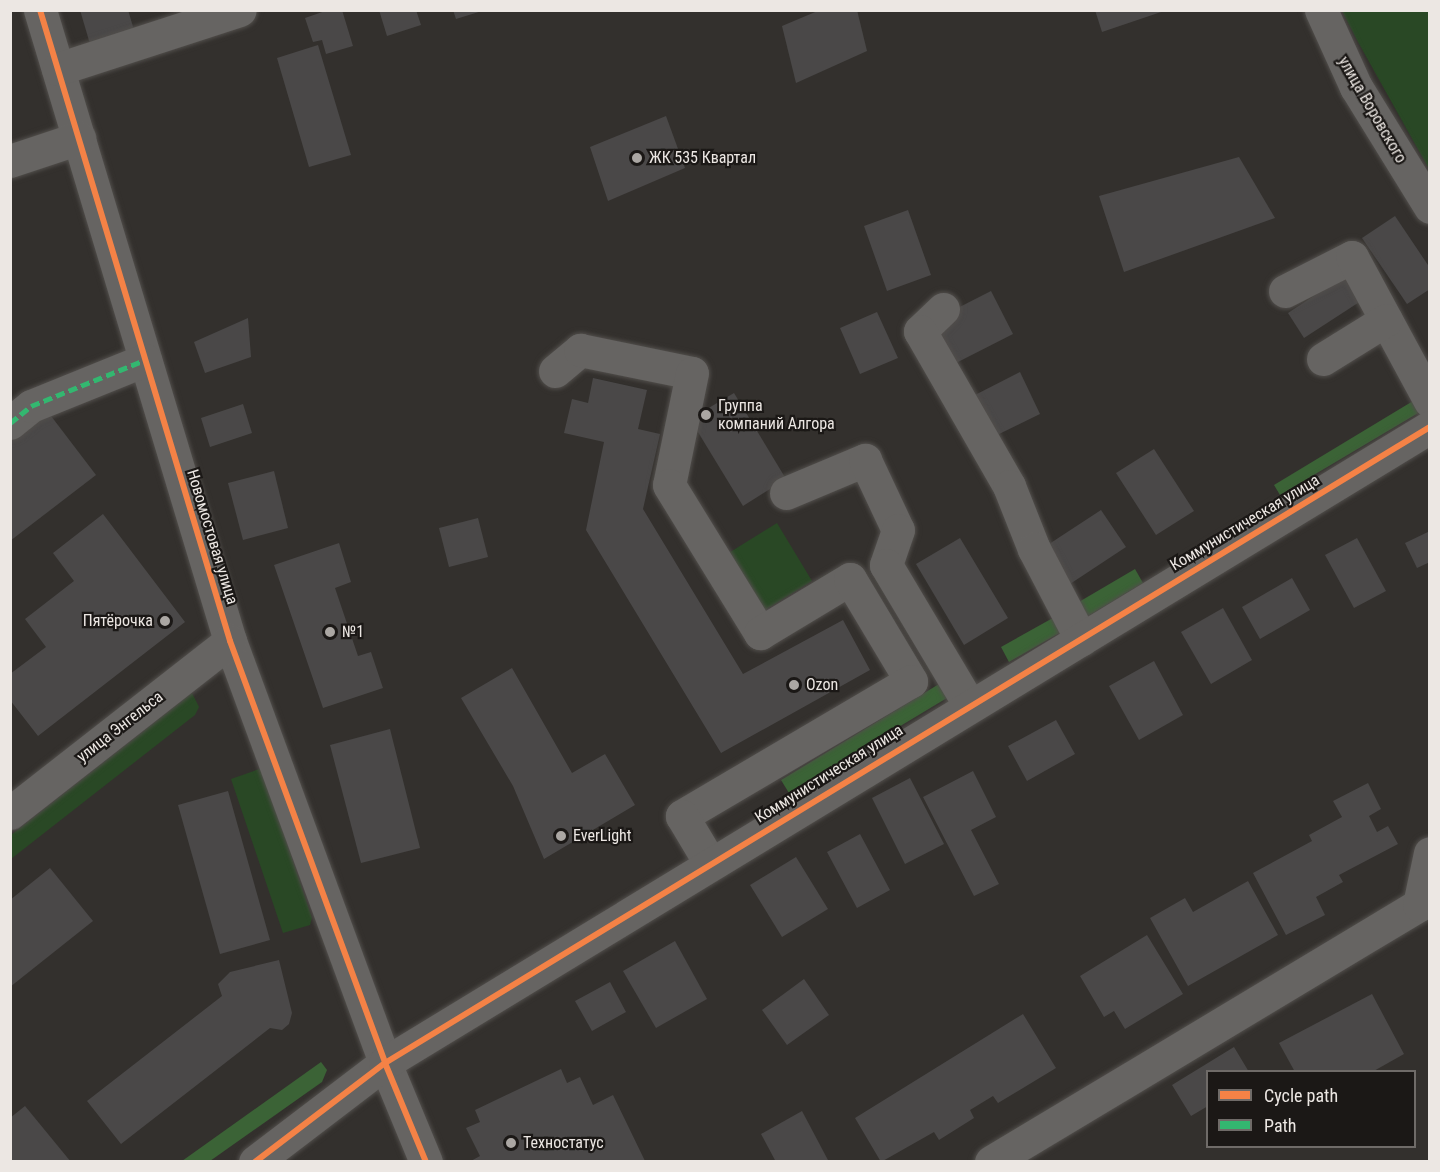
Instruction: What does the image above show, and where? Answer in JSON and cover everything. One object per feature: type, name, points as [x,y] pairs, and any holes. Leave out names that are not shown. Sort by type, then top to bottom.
[{"type":"street","name":"Новомостовая улица","points":[[40,10],[230,641],[385,1063],[426,1161]]},
{"type":"street","points":[[58,69],[240,10]]},
{"type":"street","name":"улица Воровского","points":[[1321,10],[1356,87],[1430,207]]},
{"type":"street","points":[[10,161],[79,138]]},
{"type":"street","points":[[1285,291],[1352,257],[1430,401]]},
{"type":"street","points":[[943,309],[920,331],[1009,486],[1034,549],[1081,639]]},
{"type":"street","points":[[1323,359],[1386,320]]},
{"type":"street","points":[[555,371],[580,350],[692,373],[669,485],[760,633],[850,579],[911,681],[682,816],[710,863]]},
{"type":"street","points":[[10,423],[32,406],[145,360]]},
{"type":"street","name":"Коммунистическая улица","points":[[255,1161],[385,1063],[969,704],[1081,639],[1430,427]]},
{"type":"street","name":"Коммунистическая улица","points":[[1387,452],[1430,445]]},
{"type":"street","points":[[786,493],[865,460],[898,530],[886,565],[969,704]]},
{"type":"street","name":"улица Энгельса","points":[[10,813],[230,641]]},
{"type":"street","points":[[992,1161],[1419,905],[1430,854]]},
{"type":"green space","points":[[1342,11],[1429,11],[1429,169],[1358,42]]},
{"type":"green space","points":[[1413,401],[1420,412],[1280,495],[1274,485]]},
{"type":"green space","points":[[777,523],[812,581],[762,612],[727,554]]},
{"type":"green space","points":[[1135,569],[1143,583],[1080,621],[1072,606]]},
{"type":"green space","points":[[1060,614],[1068,628],[1009,662],[1001,647]]},
{"type":"green space","points":[[939,684],[947,698],[789,793],[781,780]]},
{"type":"green space","points":[[192,693],[199,707],[195,715],[11,859],[11,835]]},
{"type":"green space","points":[[262,768],[312,918],[310,925],[283,933],[231,779]]},
{"type":"green space","points":[[321,1062],[327,1070],[322,1082],[210,1161],[182,1161]]},
{"type":"building","points":[[80,10],[128,10],[134,30],[90,44]]},
{"type":"building","points":[[328,10],[342,10],[353,46],[326,54],[322,40],[313,42],[305,18]]},
{"type":"building","points":[[379,10],[416,10],[421,25],[387,36]]},
{"type":"building","points":[[453,10],[482,10],[482,11],[456,19]]},
{"type":"building","points":[[820,10],[857,10],[867,51],[796,83],[782,26]]},
{"type":"building","points":[[1095,10],[1164,10],[1164,11],[1102,32]]},
{"type":"building","points":[[318,45],[351,155],[309,167],[277,58]]},
{"type":"building","name":"ЖК 535 Квартал","points":[[666,116],[685,168],[608,201],[590,147]]},
{"type":"building","points":[[1239,157],[1275,218],[1124,272],[1099,196]]},
{"type":"building","points":[[908,210],[931,275],[887,291],[864,226]]},
{"type":"building","points":[[1395,216],[1430,268],[1430,289],[1407,304],[1362,238]]},
{"type":"building","points":[[1347,274],[1364,299],[1304,338],[1288,313]]},
{"type":"building","points":[[991,291],[1013,334],[956,363],[934,320]]},
{"type":"building","points":[[877,312],[898,358],[860,374],[840,328]]},
{"type":"building","points":[[248,318],[251,357],[205,373],[194,342]]},
{"type":"building","points":[[1020,372],[1040,414],[993,437],[973,396]]},
{"type":"building","points":[[593,378],[647,390],[638,429],[660,434],[643,509],[743,674],[843,620],[870,670],[721,753],[586,530],[604,442],[564,433],[572,399],[588,403]]},
{"type":"building","points":[[734,393],[786,479],[743,506],[690,419]]},
{"type":"building","points":[[243,404],[252,433],[210,447],[201,418]]},
{"type":"building","points":[[48,412],[96,475],[10,541],[10,441]]},
{"type":"building","points":[[1154,449],[1194,511],[1156,535],[1116,473]]},
{"type":"building","points":[[274,471],[288,528],[243,540],[228,483]]},
{"type":"building","points":[[1101,510],[1126,547],[1070,584],[1046,546]]},
{"type":"building","points":[[103,514],[185,622],[38,736],[10,700],[10,674],[46,647],[25,619],[74,581],[53,553]]},
{"type":"building","points":[[478,518],[488,557],[449,567],[439,528]]},
{"type":"building","points":[[1430,531],[1430,562],[1417,568],[1405,543]]},
{"type":"building","points":[[960,538],[1008,618],[964,645],[916,564]]},
{"type":"building","points":[[1357,538],[1386,591],[1354,608],[1325,555]]},
{"type":"building","points":[[339,543],[351,582],[335,588],[358,656],[371,652],[383,688],[323,708],[274,565]]},
{"type":"building","points":[[1292,578],[1310,610],[1260,639],[1242,607]]},
{"type":"building","points":[[1223,608],[1252,660],[1211,684],[1181,632]]},
{"type":"building","points":[[1154,661],[1183,715],[1139,740],[1109,686]]},
{"type":"building","points":[[512,668],[572,773],[605,754],[635,805],[544,859],[513,786],[461,698]]},
{"type":"building","points":[[1056,720],[1075,754],[1027,781],[1008,746]]},
{"type":"building","points":[[390,729],[420,848],[361,863],[330,745]]},
{"type":"building","points":[[973,771],[996,817],[971,830],[999,884],[974,896],[923,797]]},
{"type":"building","points":[[910,778],[944,844],[905,864],[872,798]]},
{"type":"building","points":[[1368,783],[1381,809],[1369,816],[1377,832],[1388,826],[1398,844],[1339,875],[1343,882],[1316,897],[1325,915],[1286,935],[1253,873],[1312,841],[1309,835],[1342,817],[1333,801]]},
{"type":"building","points":[[228,791],[270,940],[220,954],[178,805]]},
{"type":"building","points":[[860,834],[890,890],[857,908],[827,852]]},
{"type":"building","points":[[796,857],[828,909],[782,937],[750,885]]},
{"type":"building","points":[[50,868],[93,921],[10,987],[10,900]]},
{"type":"building","points":[[1248,881],[1278,935],[1188,986],[1150,918],[1185,898],[1193,912]]},
{"type":"building","points":[[1147,935],[1183,994],[1125,1029],[1114,1011],[1104,1017],[1080,976]]},
{"type":"building","points":[[675,941],[707,999],[656,1028],[623,971]]},
{"type":"building","points":[[279,960],[292,1013],[289,1024],[282,1030],[270,1028],[121,1144],[87,1101],[222,996],[218,984],[230,972]]},
{"type":"building","points":[[804,979],[829,1015],[787,1045],[762,1010]]},
{"type":"building","points":[[610,982],[626,1012],[592,1031],[575,1001]]},
{"type":"building","points":[[1372,994],[1404,1054],[1376,1070],[1294,1070],[1279,1043]]},
{"type":"building","points":[[1023,1014],[1056,1068],[998,1103],[993,1096],[970,1110],[974,1118],[939,1140],[934,1132],[881,1162],[855,1118]]},
{"type":"building","points":[[1234,1047],[1248,1070],[1206,1070],[1206,1107],[1191,1116],[1172,1085]]},
{"type":"building","points":[[561,1069],[567,1083],[580,1077],[593,1105],[613,1095],[645,1161],[469,1162],[480,1156],[466,1128],[480,1122],[475,1110]]},
{"type":"building","points":[[25,1106],[71,1162],[10,1162],[10,1118]]},
{"type":"building","points":[[802,1111],[829,1162],[776,1162],[761,1134]]},
{"type":"marked path","points":[[10,423],[31,406],[145,360]]},
{"type":"cycle path","points":[[40,10],[230,641],[385,1063],[426,1162]]},
{"type":"cycle path","points":[[255,1162],[385,1063],[1430,427]]},
{"type":"place","name":"ЖК 535 Квартал","points":[[637,158]]},
{"type":"place","name":"Группа компаний Алгора","points":[[706,415]]},
{"type":"place","name":"Пятёрочка","points":[[165,621]]},
{"type":"place","name":"№1","points":[[330,632]]},
{"type":"place","name":"Ozon","points":[[794,685]]},
{"type":"place","name":"EverLight","points":[[561,836]]},
{"type":"place","name":"Техностатус","points":[[511,1143]]}]
